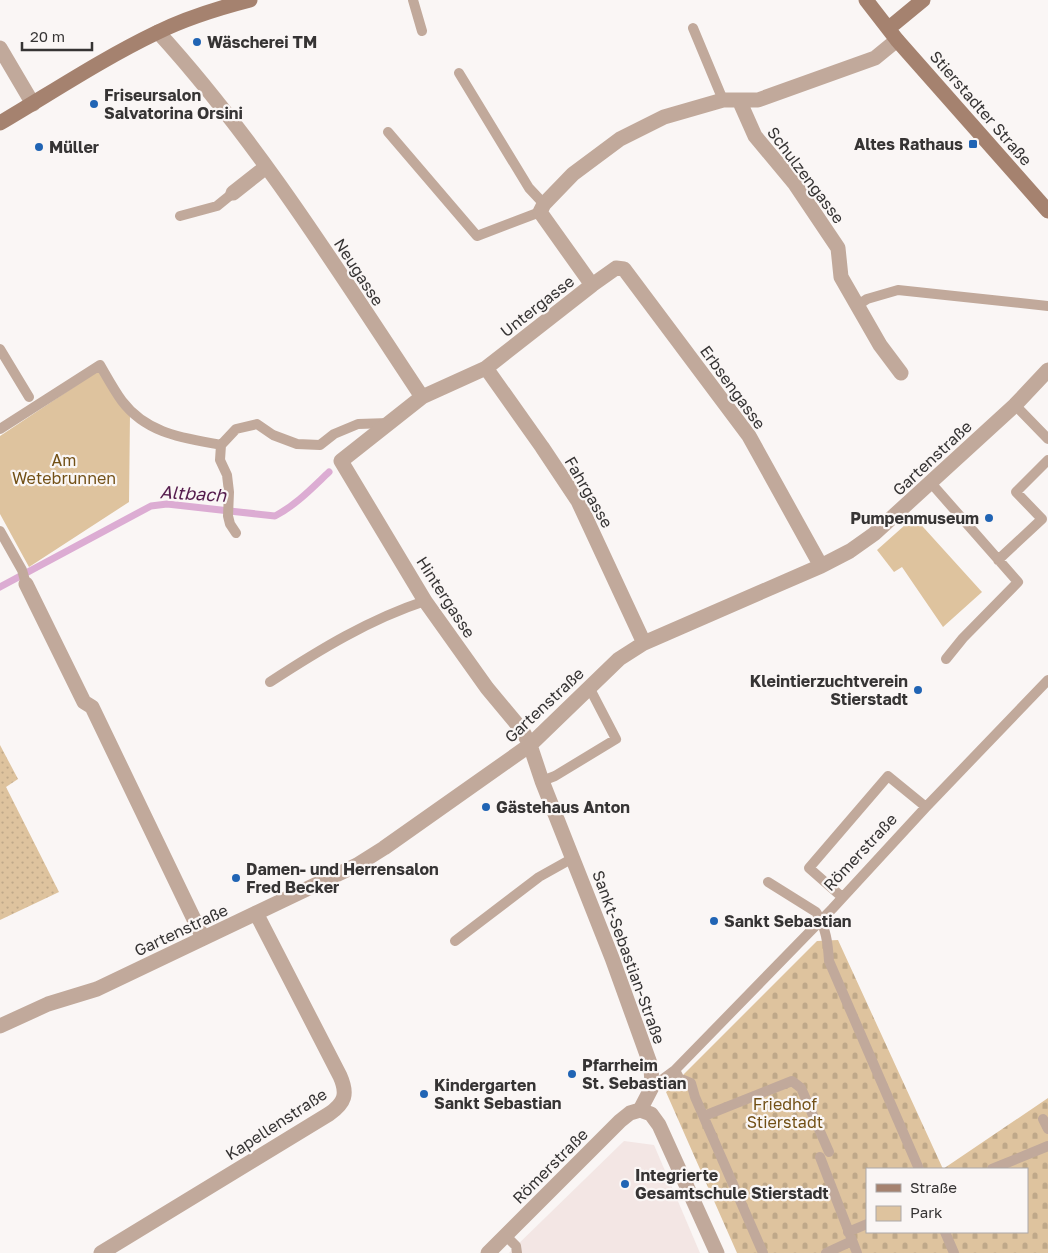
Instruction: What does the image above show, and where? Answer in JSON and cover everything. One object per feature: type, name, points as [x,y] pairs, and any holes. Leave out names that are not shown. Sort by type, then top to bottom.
[{"type":"street","points":[[0,124],[116,54],[158,32],[202,14],[250,0]]},
{"type":"street","name":"Stierstadter Straße","points":[[866,0],[893,34],[1048,211]]},
{"type":"street","points":[[542,208],[573,174],[620,139],[664,117],[723,100],[758,100],[875,58],[923,0]]},
{"type":"street","name":"Neugasse","points":[[158,32],[233,121],[316,238],[422,397]]},
{"type":"street","points":[[0,48],[33,104]]},
{"type":"street","name":"Schulzengasse","points":[[739,100],[755,136],[796,184],[838,248],[841,277],[880,345],[901,373]]},
{"type":"street","points":[[233,193],[266,167]]},
{"type":"street","name":"Untergasse","points":[[341,461],[422,397],[486,368],[592,285],[542,208]]},
{"type":"street","name":"Erbsengasse","points":[[592,285],[616,268],[624,268],[748,436],[821,566]]},
{"type":"street","name":"Fahrgasse","points":[[486,368],[578,501],[644,643]]},
{"type":"street","name":"Gartenstraße","points":[[0,1026],[48,1004],[96,989],[357,865],[530,745],[619,659],[644,643],[821,566],[850,551],[874,534],[1015,405],[1048,370]]},
{"type":"street","name":"Hintergasse","points":[[341,461],[425,601],[487,688],[522,730],[530,745]]},
{"type":"street","points":[[24,577],[84,702],[92,707],[203,938]]},
{"type":"street","name":"Sankt-Sebastian-Straße","points":[[530,745],[542,781],[612,958],[651,1066],[652,1087]]},
{"type":"street","name":"Kapellenstraße","points":[[100,1253],[329,1114],[339,1107],[344,1097],[345,1087],[340,1076],[256,913]]},
{"type":"street","points":[[652,1087],[640,1110],[651,1114],[658,1125],[717,1253]]},
{"type":"street","name":"Römerstraße","points":[[488,1253],[620,1121],[630,1113],[640,1110]]},
{"type":"lane","points":[[413,0],[422,31]]},
{"type":"lane","points":[[693,28],[723,100]]},
{"type":"lane","points":[[388,132],[477,236],[542,208],[459,73]]},
{"type":"lane","points":[[180,216],[217,206],[233,193]]},
{"type":"lane","points":[[858,305],[867,299],[898,290],[1048,306]]},
{"type":"lane","points":[[0,349],[29,397]]},
{"type":"lane","points":[[0,429],[100,365],[123,402],[141,419],[162,432],[221,445]]},
{"type":"lane","points":[[1015,405],[1048,439]]},
{"type":"lane","points":[[236,533],[230,524],[228,516],[230,492],[227,475],[220,460],[221,445],[236,429],[257,424],[272,435],[297,444],[320,445],[334,434],[358,424],[389,423]]},
{"type":"lane","points":[[998,560],[1042,519],[1016,492],[1048,460]]},
{"type":"lane","points":[[931,483],[1018,582],[963,638],[946,659]]},
{"type":"lane","points":[[0,531],[24,577]]},
{"type":"lane","points":[[270,682],[335,641],[392,613],[425,601]]},
{"type":"lane","name":"Römerstraße","points":[[652,1087],[675,1070],[821,920],[1048,680]]},
{"type":"lane","points":[[542,781],[555,776],[616,739],[589,687]]},
{"type":"lane","points":[[842,897],[809,868],[888,776],[926,807]]},
{"type":"lane","points":[[455,940],[539,877],[573,858]]},
{"type":"lane","points":[[768,882],[816,912],[821,920],[827,941],[829,961],[920,1168]]},
{"type":"lane","points":[[675,1070],[679,1078],[691,1083],[695,1097],[763,1253]]},
{"type":"lane","points":[[704,1116],[792,1081],[801,1088],[857,1253]]},
{"type":"lane","points":[[1043,1119],[1048,1130]]},
{"type":"lane","points":[[994,1168],[1048,1146]]},
{"type":"lane","points":[[826,1253],[866,1225]]},
{"type":"lane","points":[[945,1233],[954,1253]]},
{"type":"lane","points":[[505,1235],[516,1246],[517,1253]]},
{"type":"shaded area","name":"Integrierte Gesamtschule Stierstadt","points":[[624,1141],[654,1145],[700,1253],[509,1253]]},
{"type":"green space","name":"Am Wetebrunnen","points":[[101,369],[130,414],[129,502],[29,567],[0,514],[0,436]]},
{"type":"green space","points":[[914,517],[982,592],[943,627],[902,567],[894,572],[877,550]]},
{"type":"green space","points":[[0,745],[18,779],[6,787],[59,892],[0,920]]},
{"type":"green space","name":"Friedhof Stierstadt","points":[[838,940],[943,1168],[866,1168],[866,1233],[1028,1233],[1028,1168],[944,1168],[1048,1098],[1048,1253],[737,1253],[666,1092],[817,941]]},
{"type":"waterway","name":"Altbach","points":[[0,587],[151,506],[167,504],[275,516],[297,501],[329,472]]},
{"type":"place","name":"Wäscherei TM","points":[[197,42]]},
{"type":"place","name":"Friseursalon Salvatorina Orsini","points":[[94,104]]},
{"type":"place","name":"Altes Rathaus","points":[[973,144]]},
{"type":"place","name":"Müller","points":[[39,147]]},
{"type":"place","name":"Pumpenmuseum","points":[[989,518]]},
{"type":"place","name":"Kleintierzuchtverein Stierstadt","points":[[918,690]]},
{"type":"place","name":"Gästehaus Anton","points":[[486,807]]},
{"type":"place","name":"Damen- und Herrensalon Fred Becker","points":[[236,878]]},
{"type":"place","name":"Sankt Sebastian","points":[[714,921]]},
{"type":"place","name":"Pfarrheim St. Sebastian","points":[[572,1074]]},
{"type":"place","name":"Kindergarten Sankt Sebastian","points":[[424,1094]]},
{"type":"place","name":"Integrierte Gesamtschule Stierstadt","points":[[625,1184]]}]
